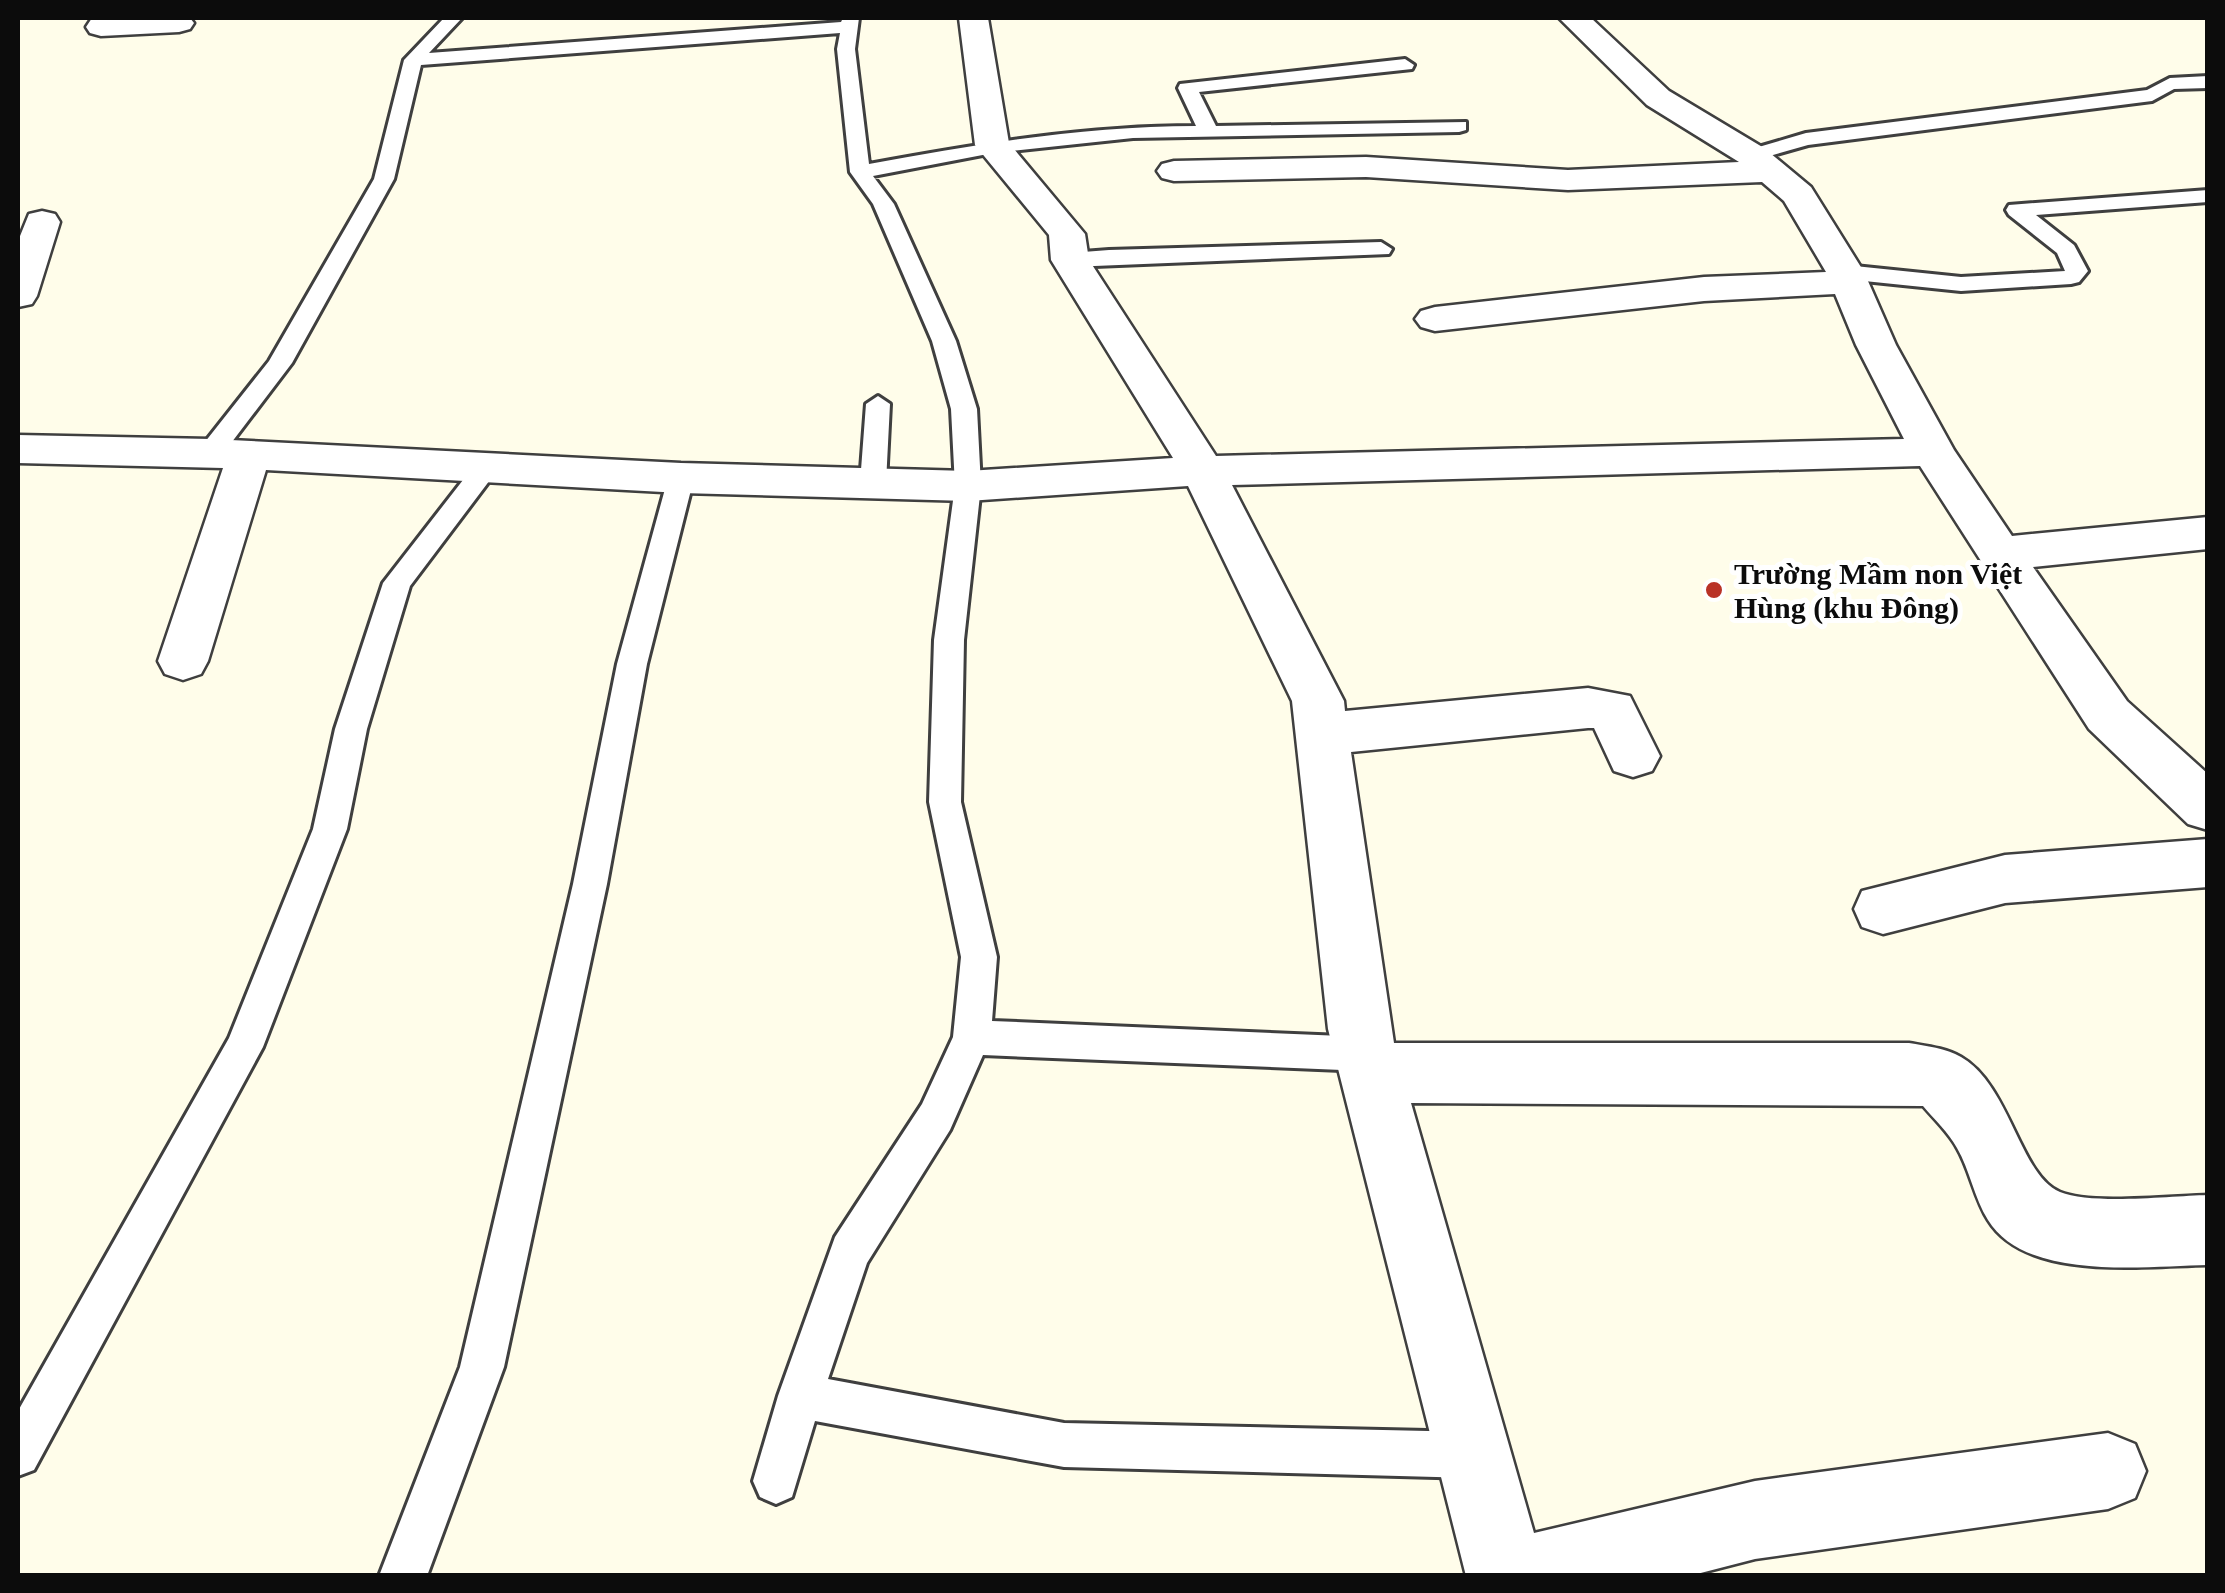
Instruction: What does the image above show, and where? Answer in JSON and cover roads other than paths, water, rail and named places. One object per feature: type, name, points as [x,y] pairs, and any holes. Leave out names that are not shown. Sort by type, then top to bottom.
[{"type":"street","points":[[106,18],[101,27],[179,23]]},
{"type":"street","points":[[973,18],[993,147],[1067,234],[1070,260],[1203,471],[1318,701],[1359,1029],[1506,1576]]},
{"type":"street","points":[[1574,18],[1658,98],[1761,163],[1798,195],[1848,277],[1876,344],[1933,452],[1999,554],[2108,715],[2208,808]]},
{"type":"street","points":[[1174,171],[1366,167],[1568,180],[1761,163]]},
{"type":"street","points":[[18,296],[42,222]]},
{"type":"street","points":[[1435,318],[1848,277]]},
{"type":"street","points":[[18,449],[230,454],[681,478],[968,486],[1203,471],[1933,452]]},
{"type":"street","points":[[184,661],[230,454]]},
{"type":"street","points":[[1999,554],[2208,533]]},
{"type":"street","points":[[1322,734],[1588,708],[1612,710],[1633,756]]},
{"type":"street","points":[[1884,909],[2005,879],[2208,863]]},
{"type":"street","points":[[1369,1064],[1909,1074],[1941,1079],[1980,1124],[2013,1198],[2042,1223],[2086,1232],[2208,1230]]},
{"type":"street","points":[[1524,1576],[1755,1520],[2108,1471]]},
{"type":"lane","points":[[230,454],[384,179],[413,60],[453,18]]},
{"type":"lane","points":[[413,60],[852,22],[846,49],[860,172],[883,204],[944,341],[964,409],[968,486],[949,640],[944,802],[979,957],[972,1037],[936,1118],[850,1252],[800,1396],[776,1481]]},
{"type":"lane","points":[[1209,132],[1186,88],[1405,66]]},
{"type":"lane","points":[[1761,163],[1806,139],[2152,95],[2170,84],[2208,82]]},
{"type":"lane","points":[[860,172],[993,147],[1134,132],[1460,126]]},
{"type":"lane","points":[[1848,277],[1961,284],[2071,277],[2077,271],[2066,250],[2017,210],[2208,196]]},
{"type":"lane","points":[[1070,260],[1156,252],[1281,254],[1381,249]]},
{"type":"lane","points":[[873,483],[878,404]]},
{"type":"lane","points":[[18,1454],[244,1047],[330,829],[351,729],[397,583],[486,468]]},
{"type":"lane","points":[[403,1576],[482,1367],[590,884],[632,664],[681,478]]},
{"type":"lane","points":[[972,1037],[1369,1064]]},
{"type":"lane","points":[[800,1396],[1064,1444],[1473,1455]]},
{"type":"place","name":"Trường Mầm non Việt Hùng (khu Đông)","points":[[1714,590]]}]
